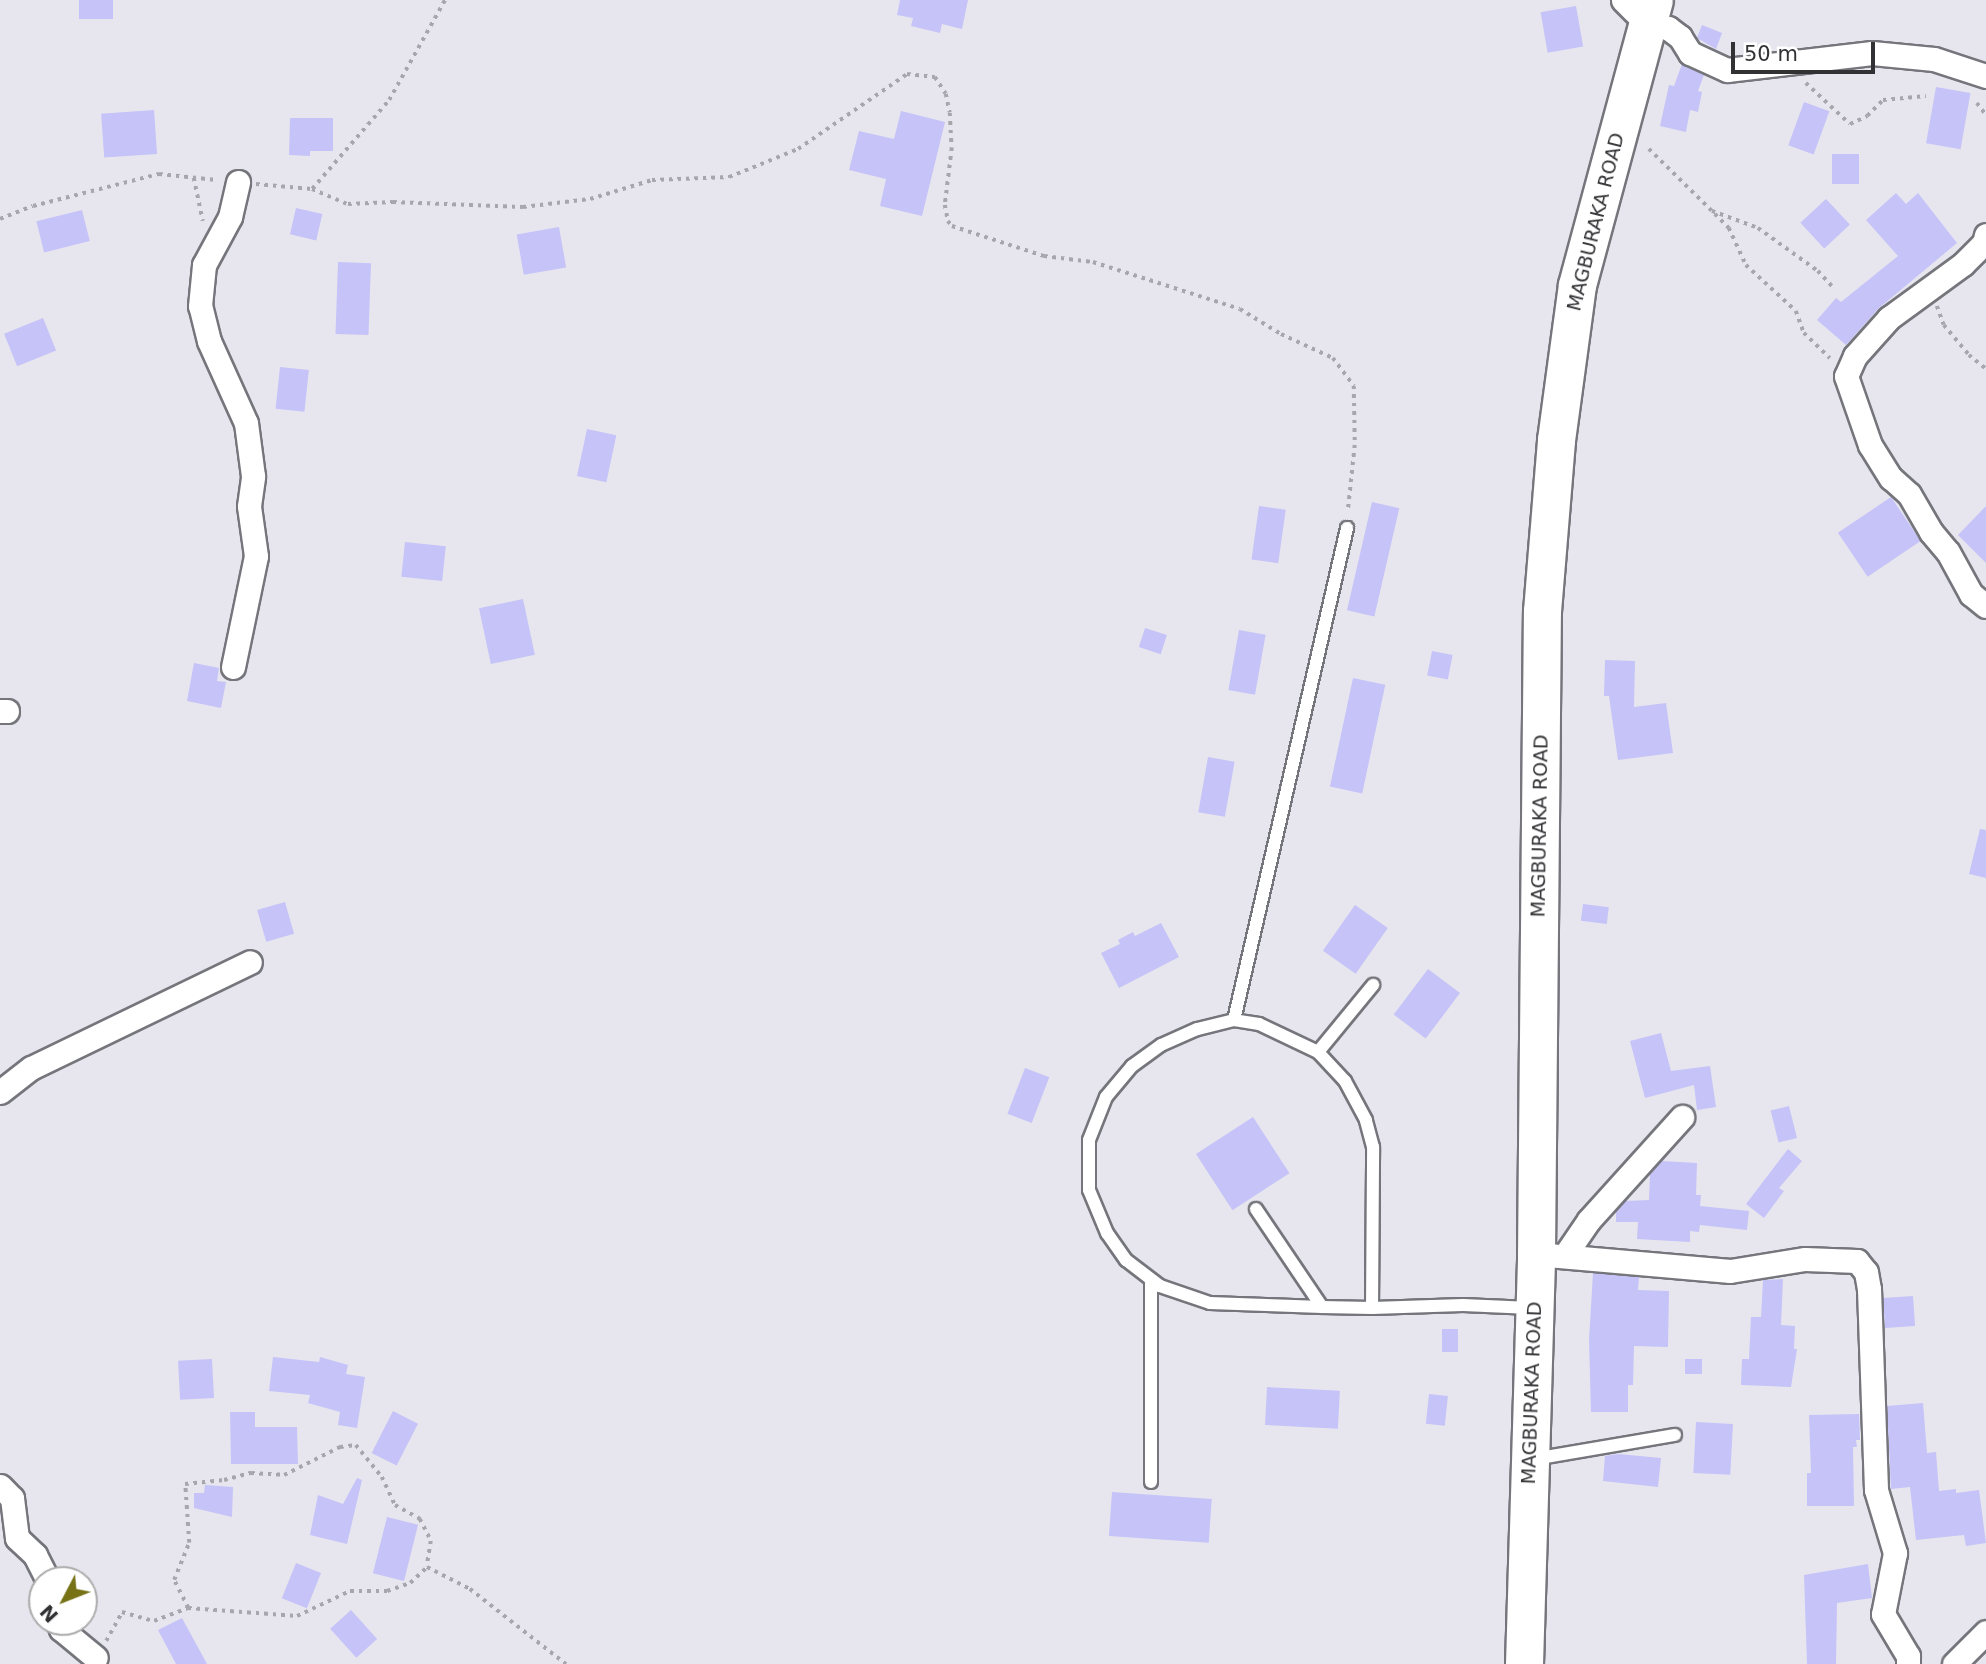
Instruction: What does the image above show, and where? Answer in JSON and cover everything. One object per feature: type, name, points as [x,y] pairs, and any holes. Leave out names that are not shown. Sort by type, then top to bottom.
[{"type":"main road","name":"MAGBURAKA ROAD","points":[[1524,1664],[1534,1308],[1551,1255],[1542,611],[1556,440],[1577,285],[1641,8]]},
{"type":"street","points":[[1641,8],[1680,37],[1690,53],[1727,70],[1871,53],[1934,59],[1986,76]]},
{"type":"street","points":[[233,667],[256,556],[249,506],[253,475],[246,423],[209,341],[200,306],[204,265],[230,217],[238,182]]},
{"type":"street","points":[[1986,235],[1984,243],[1963,264],[1889,318],[1855,356],[1846,376],[1870,445],[1891,478],[1909,494],[1931,532],[1948,552],[1970,594],[1986,606]]},
{"type":"street","points":[[0,1092],[31,1068],[250,962]]},
{"type":"street","points":[[1551,1255],[1589,1220],[1682,1117]]},
{"type":"street","points":[[1551,1255],[1730,1271],[1805,1259],[1857,1261],[1866,1272],[1869,1289],[1877,1490],[1895,1553],[1883,1614],[1908,1656],[1908,1664]]},
{"type":"street","points":[[0,1486],[12,1499],[17,1538],[35,1555],[41,1566]]},
{"type":"street","points":[[1954,1664],[1986,1632]]},
{"type":"street","points":[[69,1636],[96,1658]]},
{"type":"lane","points":[[1234,1020],[1347,528]]},
{"type":"lane","points":[[1318,1052],[1373,985]]},
{"type":"lane","points":[[1372,1308],[1373,1147],[1366,1120],[1345,1082],[1318,1052],[1259,1024],[1234,1020],[1197,1029],[1173,1039],[1132,1066],[1106,1097],[1089,1140],[1089,1190],[1107,1233],[1126,1260],[1160,1286],[1210,1303],[1372,1308],[1534,1308]]},
{"type":"lane","points":[[1256,1209],[1322,1307]]},
{"type":"lane","points":[[1151,1280],[1151,1482]]},
{"type":"lane","points":[[1530,1460],[1675,1435]]},
{"type":"path","points":[[312,189],[390,100],[445,0]]},
{"type":"path","points":[[1797,62],[1799,77],[1850,124],[1867,116],[1883,100],[1926,96]]},
{"type":"path","points":[[0,219],[33,206],[159,174],[312,189],[348,204],[393,202],[523,207],[590,199],[652,180],[729,177],[798,149],[907,74],[935,77],[946,94],[950,113],[952,148],[945,213],[952,226],[1044,256],[1093,262],[1240,309],[1281,334],[1333,358],[1354,386],[1356,445],[1347,528]]},
{"type":"path","points":[[1977,103],[1986,115]]},
{"type":"path","points":[[1649,149],[1729,228],[1746,265],[1796,311],[1804,333],[1846,376]]},
{"type":"path","points":[[194,177],[202,215],[204,265]]},
{"type":"path","points":[[1712,212],[1758,228],[1818,271],[1832,286]]},
{"type":"path","points":[[1936,302],[1944,325],[1969,355],[1986,369]]},
{"type":"path","points":[[96,1658],[122,1612],[154,1620],[188,1608],[297,1616],[350,1591],[387,1591],[410,1583],[427,1567],[431,1541],[420,1519],[395,1505],[382,1477],[356,1445],[340,1447],[284,1475],[251,1472],[224,1480],[185,1484],[189,1543],[174,1580],[188,1608]]},
{"type":"path","points":[[427,1567],[470,1589],[566,1664]]},
{"type":"building","points":[[79,0],[113,0],[113,19],[79,19]]},
{"type":"building","points":[[900,0],[968,0],[962,29],[942,24],[940,33],[911,26],[913,18],[897,15]]},
{"type":"building","points":[[1576,6],[1583,46],[1548,53],[1541,12]]},
{"type":"building","points":[[1702,25],[1722,33],[1716,49],[1697,38]]},
{"type":"building","points":[[1682,64],[1704,75],[1698,91],[1702,92],[1698,112],[1690,110],[1686,132],[1660,126],[1669,85],[1674,86]]},
{"type":"building","points":[[1936,87],[1970,93],[1961,149],[1926,143]]},
{"type":"building","points":[[1804,102],[1829,111],[1814,154],[1788,145]]},
{"type":"building","points":[[154,110],[157,154],[104,158],[101,114]]},
{"type":"building","points":[[901,111],[945,122],[922,216],[880,206],[886,179],[849,170],[859,131],[894,139]]},
{"type":"building","points":[[290,118],[333,118],[333,151],[310,151],[310,156],[289,155]]},
{"type":"building","points":[[1832,154],[1859,154],[1859,184],[1832,184]]},
{"type":"building","points":[[1896,193],[1906,204],[1918,193],[1957,243],[1879,308],[1846,345],[1817,320],[1836,298],[1841,302],[1898,256],[1866,220]]},
{"type":"building","points":[[1826,199],[1850,225],[1824,248],[1800,223]]},
{"type":"building","points":[[296,208],[322,214],[316,240],[290,234]]},
{"type":"building","points":[[82,210],[90,241],[44,252],[36,221]]},
{"type":"building","points":[[559,227],[566,267],[524,275],[517,234]]},
{"type":"building","points":[[338,262],[371,263],[368,335],[335,334]]},
{"type":"building","points":[[43,318],[56,350],[17,366],[4,334]]},
{"type":"building","points":[[280,367],[309,370],[304,412],[276,409]]},
{"type":"building","points":[[587,429],[616,435],[606,482],[577,476]]},
{"type":"building","points":[[1891,497],[1921,541],[1868,577],[1838,533]]},
{"type":"building","points":[[1372,502],[1399,508],[1374,616],[1347,610]]},
{"type":"building","points":[[1259,506],[1286,510],[1278,563],[1251,559]]},
{"type":"building","points":[[1986,506],[1986,563],[1958,535]]},
{"type":"building","points":[[405,542],[446,546],[442,581],[401,577]]},
{"type":"building","points":[[523,599],[535,655],[491,664],[479,608]]},
{"type":"building","points":[[1145,628],[1167,635],[1161,654],[1139,647]]},
{"type":"building","points":[[1239,630],[1266,635],[1255,695],[1228,690]]},
{"type":"building","points":[[1432,651],[1453,655],[1448,680],[1427,676]]},
{"type":"building","points":[[1605,660],[1635,661],[1634,707],[1666,703],[1673,753],[1618,760],[1609,696],[1604,696]]},
{"type":"building","points":[[194,663],[219,668],[217,681],[226,682],[221,708],[187,701]]},
{"type":"building","points":[[1353,678],[1385,685],[1362,793],[1330,787]]},
{"type":"building","points":[[1208,757],[1235,762],[1225,817],[1198,812]]},
{"type":"building","points":[[1980,829],[1986,830],[1986,878],[1969,874]]},
{"type":"building","points":[[285,902],[294,934],[266,942],[257,910]]},
{"type":"building","points":[[1583,904],[1609,907],[1607,924],[1581,921]]},
{"type":"building","points":[[1355,905],[1388,928],[1356,974],[1323,951]]},
{"type":"building","points":[[1161,923],[1179,957],[1119,988],[1101,953],[1120,944],[1118,940],[1133,932],[1135,936]]},
{"type":"building","points":[[1428,969],[1460,993],[1426,1039],[1394,1015]]},
{"type":"building","points":[[1661,1033],[1671,1071],[1710,1066],[1716,1107],[1697,1110],[1694,1085],[1645,1098],[1630,1041]]},
{"type":"building","points":[[1025,1068],[1049,1077],[1032,1123],[1007,1114]]},
{"type":"building","points":[[1789,1106],[1797,1138],[1779,1143],[1771,1111]]},
{"type":"building","points":[[1253,1117],[1289,1173],[1232,1210],[1196,1154]]},
{"type":"building","points":[[1788,1149],[1802,1161],[1779,1188],[1784,1191],[1764,1218],[1746,1204]]},
{"type":"building","points":[[1662,1161],[1697,1163],[1696,1195],[1701,1195],[1700,1206],[1749,1211],[1747,1230],[1700,1225],[1699,1232],[1690,1231],[1690,1242],[1637,1239],[1638,1222],[1616,1222],[1616,1211],[1625,1201],[1649,1200],[1650,1173]]},
{"type":"building","points":[[1593,1273],[1639,1277],[1638,1290],[1669,1291],[1668,1347],[1634,1346],[1633,1385],[1628,1385],[1628,1412],[1591,1412],[1589,1340]]},
{"type":"building","points":[[1783,1279],[1781,1325],[1795,1326],[1794,1349],[1797,1349],[1791,1387],[1741,1385],[1742,1359],[1749,1359],[1751,1317],[1761,1317],[1763,1280]]},
{"type":"building","points":[[1913,1296],[1915,1326],[1885,1328],[1883,1298]]},
{"type":"building","points":[[1442,1329],[1458,1329],[1458,1352],[1442,1352]]},
{"type":"building","points":[[273,1357],[319,1362],[320,1357],[348,1365],[346,1374],[365,1377],[357,1428],[338,1425],[340,1412],[308,1403],[310,1395],[269,1391]]},
{"type":"building","points":[[212,1359],[214,1398],[180,1400],[178,1361]]},
{"type":"building","points":[[1685,1359],[1702,1359],[1702,1374],[1685,1374]]},
{"type":"building","points":[[1267,1387],[1340,1391],[1338,1429],[1265,1425]]},
{"type":"building","points":[[1429,1394],[1448,1396],[1445,1426],[1426,1424]]},
{"type":"building","points":[[1923,1403],[1927,1453],[1936,1452],[1939,1491],[1956,1489],[1956,1493],[1979,1490],[1986,1543],[1966,1546],[1964,1535],[1916,1540],[1910,1487],[1891,1489],[1887,1406]]},
{"type":"building","points":[[393,1411],[418,1424],[397,1466],[372,1453]]},
{"type":"building","points":[[230,1412],[255,1412],[255,1427],[297,1427],[298,1464],[231,1464]]},
{"type":"building","points":[[1859,1414],[1860,1440],[1856,1440],[1857,1447],[1853,1447],[1854,1506],[1807,1506],[1807,1473],[1811,1473],[1809,1415]]},
{"type":"building","points":[[1696,1422],[1733,1424],[1730,1475],[1693,1473]]},
{"type":"building","points":[[1618,1454],[1661,1458],[1658,1487],[1603,1481],[1605,1456]]},
{"type":"building","points":[[357,1478],[362,1480],[347,1544],[310,1535],[318,1495],[343,1504]]},
{"type":"building","points":[[205,1485],[233,1487],[232,1517],[194,1508],[194,1493],[204,1493]]},
{"type":"building","points":[[1112,1492],[1212,1499],[1209,1543],[1109,1536]]},
{"type":"building","points":[[387,1517],[418,1525],[404,1581],[373,1573]]},
{"type":"building","points":[[296,1563],[321,1573],[307,1608],[282,1598]]},
{"type":"building","points":[[1868,1564],[1872,1598],[1837,1603],[1836,1664],[1807,1664],[1804,1575]]},
{"type":"building","points":[[351,1610],[377,1639],[356,1658],[330,1629]]},
{"type":"building","points":[[182,1618],[207,1664],[176,1664],[158,1630]]}]
